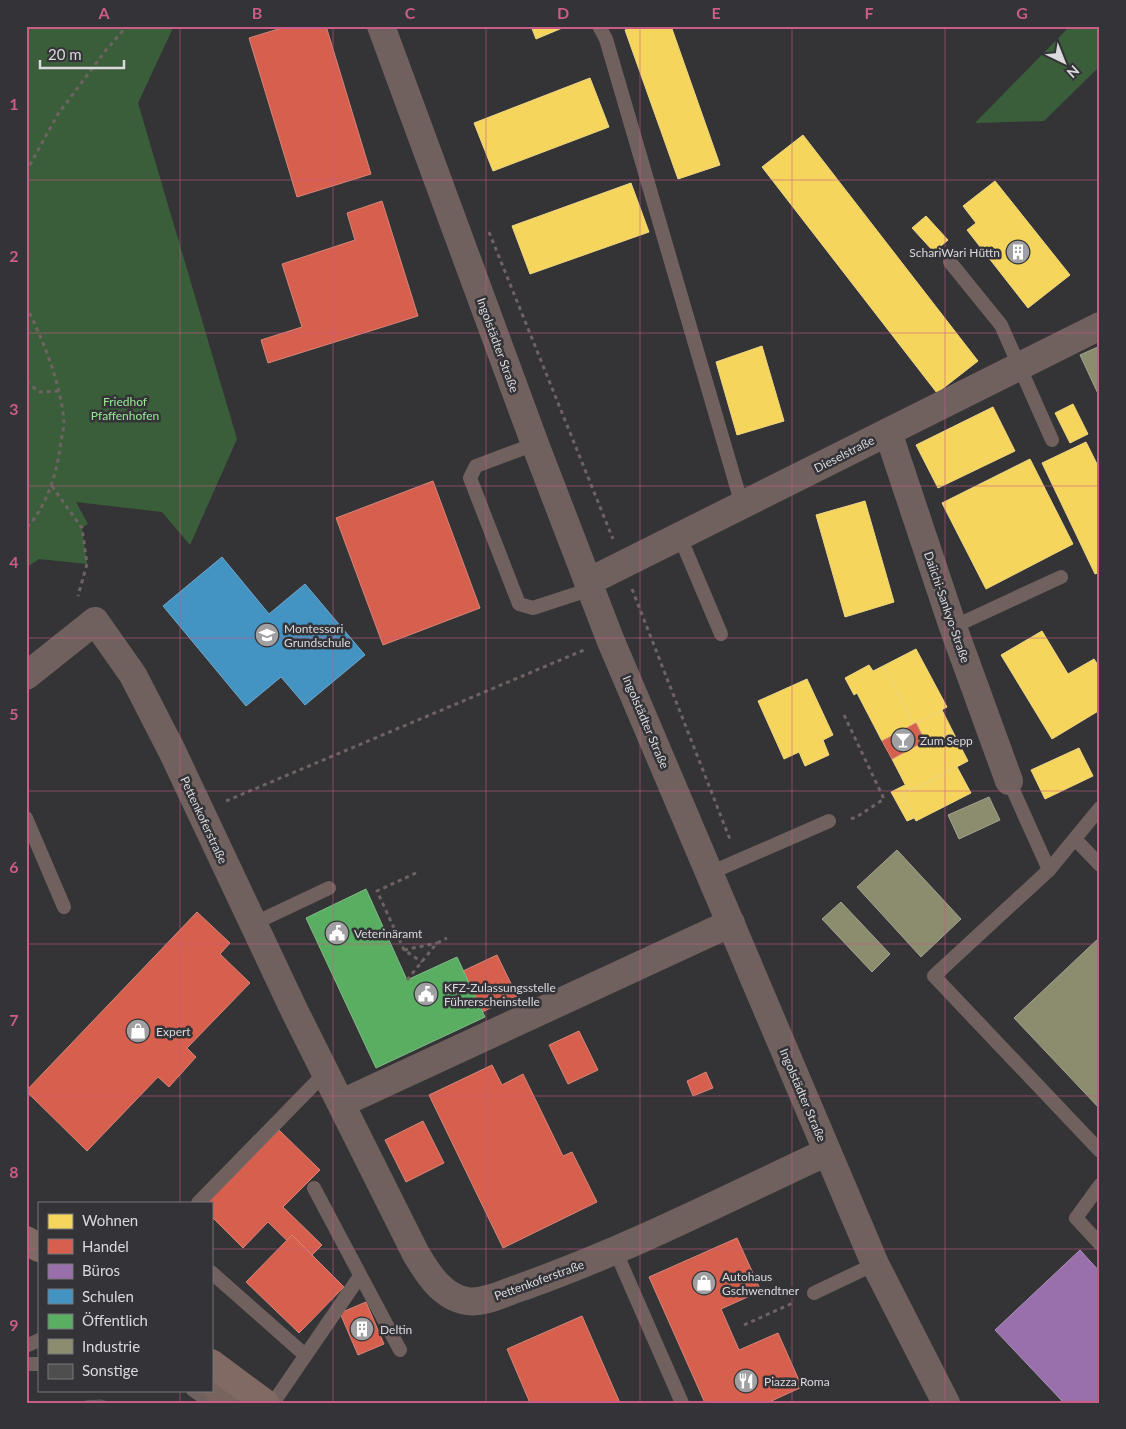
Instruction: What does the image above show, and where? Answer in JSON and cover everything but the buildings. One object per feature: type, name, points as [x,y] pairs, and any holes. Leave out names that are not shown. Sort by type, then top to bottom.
[{"type":"main road","points":[[26,1240],[38,1247]]},
{"type":"main road","points":[[212,1364],[265,1403]]},
{"type":"main road","points":[[212,1375],[224,1403]]},
{"type":"street","name":"Ingolstädter Straße","points":[[381,26],[535,444],[610,639],[875,1264],[946,1403]]},
{"type":"street","name":"Dieselstraße","points":[[590,586],[623,565],[1100,326]]},
{"type":"street","name":"Daiichi-Sankyo-Straße","points":[[888,432],[953,627],[1009,780]]},
{"type":"street","name":"Pettenkoferstraße","points":[[26,676],[95,621],[133,675],[295,1012],[421,1262],[433,1280],[444,1291],[455,1298],[469,1302],[487,1299],[556,1275],[615,1250],[827,1152]]},
{"type":"street","points":[[342,1103],[731,923]]},
{"type":"lane","points":[[598,26],[606,39],[742,505]]},
{"type":"lane","points":[[950,262],[1001,325],[1052,440]]},
{"type":"lane","points":[[535,444],[476,466],[470,478],[519,604],[533,608],[590,586]]},
{"type":"lane","points":[[680,536],[721,634]]},
{"type":"lane","points":[[953,627],[1060,577]]},
{"type":"lane","points":[[1009,780],[1049,870]]},
{"type":"lane","points":[[1100,808],[1049,870],[934,976],[1100,1151]]},
{"type":"lane","points":[[26,818],[64,907]]},
{"type":"lane","points":[[710,873],[829,821]]},
{"type":"lane","points":[[1075,839],[1100,865]]},
{"type":"lane","points":[[253,924],[329,888]]},
{"type":"lane","points":[[199,1202],[326,1072]]},
{"type":"lane","points":[[1100,1185],[1076,1218],[1100,1244]]},
{"type":"lane","points":[[314,1188],[400,1350]]},
{"type":"lane","points":[[615,1250],[682,1403]]},
{"type":"lane","points":[[814,1293],[875,1264]]},
{"type":"lane","points":[[212,1273],[305,1355]]},
{"type":"lane","points":[[273,1403],[360,1276]]},
{"type":"lane","points":[[26,1346],[38,1340]]},
{"type":"lane","points":[[196,1392],[212,1403]]},
{"type":"path","points":[[26,172],[58,114],[106,50],[127,26]]},
{"type":"path","points":[[487,227],[623,565],[738,860]]},
{"type":"path","points":[[26,306],[41,336],[59,391],[64,424],[60,454],[52,486],[37,517],[26,529]]},
{"type":"path","points":[[26,382],[40,392],[59,391]]},
{"type":"path","points":[[52,486],[82,528],[87,564],[78,596]]},
{"type":"path","points":[[200,812],[592,646]]},
{"type":"path","points":[[829,821],[855,818],[884,799],[844,715]]},
{"type":"path","points":[[416,873],[377,891],[404,950],[422,962]]},
{"type":"path","points":[[404,950],[437,943],[447,938]]},
{"type":"path","points":[[407,980],[437,943]]},
{"type":"path","points":[[744,1325],[814,1293]]},
{"type":"green space","name":"Friedhof Pfaffenhofen","points":[[26,26],[171,26],[172,30],[138,103],[237,439],[190,545],[162,512],[76,502],[88,524],[82,528],[87,564],[39,559],[26,568]]},
{"type":"green space","points":[[1070,26],[1100,26],[1100,66],[1044,121],[975,123]]},
{"type":"place","name":"SchariWari Hüttn","points":[[1018,252]]},
{"type":"place","name":"Montessori Grundschule","points":[[267,635]]},
{"type":"place","name":"Zum Sepp","points":[[903,740]]},
{"type":"place","name":"Veterinäramt","points":[[337,933]]},
{"type":"place","name":"KFZ-Zulassungsstelle Führerscheinstelle","points":[[426,994]]},
{"type":"place","name":"Expert","points":[[138,1031]]},
{"type":"place","name":"Autohaus Gschwendtner","points":[[704,1283]]},
{"type":"place","name":"Deltin","points":[[362,1329]]},
{"type":"place","name":"Piazza Roma","points":[[746,1381]]}]
